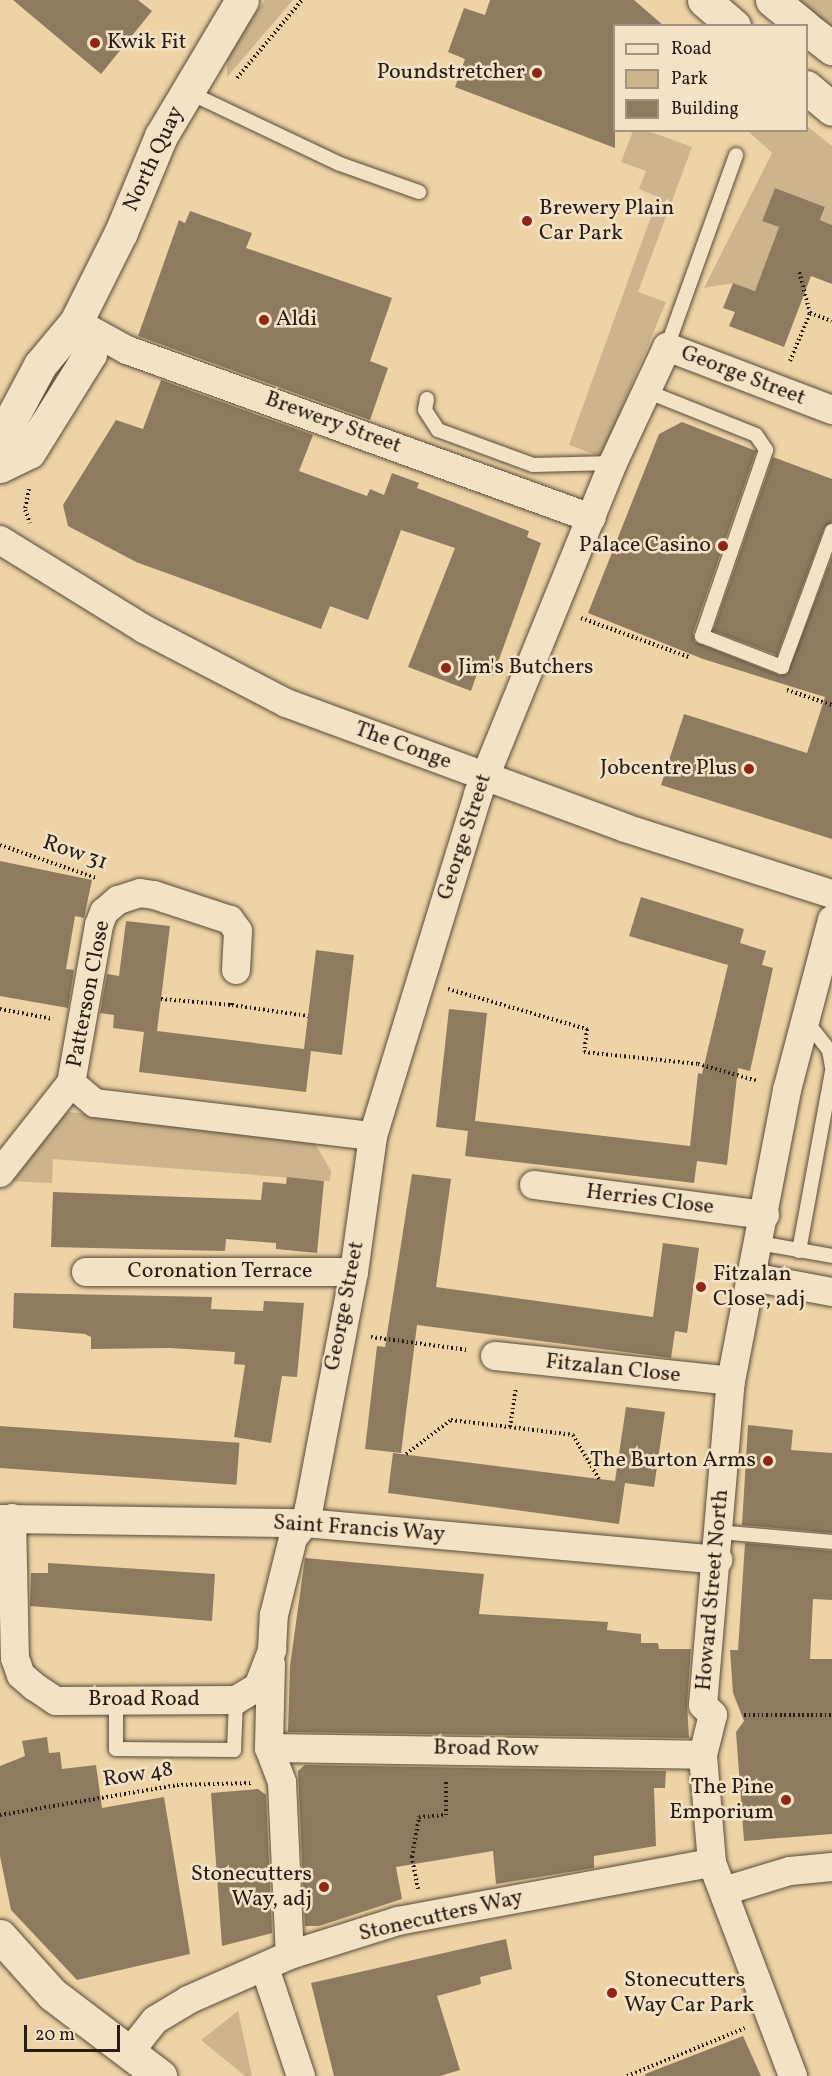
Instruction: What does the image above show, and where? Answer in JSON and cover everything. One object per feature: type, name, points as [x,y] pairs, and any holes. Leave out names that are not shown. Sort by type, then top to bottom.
[{"type":"main road","name":"North Quay","points":[[0,440],[40,365],[76,322],[121,232],[161,136],[242,0]]},
{"type":"main road","points":[[704,0],[732,24]]},
{"type":"main road","points":[[772,0],[801,24]]},
{"type":"main road","points":[[808,29],[832,48]]},
{"type":"main road","points":[[808,88],[832,109]]},
{"type":"main road","points":[[0,466],[29,452],[90,354],[76,322]]},
{"type":"main road","points":[[0,1936],[52,1994],[128,2054],[160,2076]]},
{"type":"street","name":"Brewery Street","points":[[76,322],[127,350],[592,518]]},
{"type":"street","name":"George Street","points":[[305,1523],[340,1333],[354,1272],[372,1136],[419,981],[485,776],[613,463],[666,347],[832,410]]},
{"type":"street","name":"The Conge","points":[[0,540],[144,629],[286,703],[625,828],[832,894]]},
{"type":"street","points":[[140,893],[230,920],[238,931],[236,970]]},
{"type":"street","name":"Patterson Close","points":[[0,1173],[71,1083],[80,1024],[104,912],[118,900],[140,893]]},
{"type":"street","name":"Howard Street North","points":[[793,2076],[712,1863],[703,1755],[713,1715],[703,1705],[718,1560],[718,1532],[730,1381],[765,1215],[787,1090],[807,1022],[832,920]]},
{"type":"street","name":"Patterson Close","points":[[71,1083],[95,1103],[372,1136]]},
{"type":"street","name":"Herries Close","points":[[534,1185],[765,1215]]},
{"type":"street","name":"Coronation Terrace","points":[[86,1272],[354,1272]]},
{"type":"street","points":[[752,1277],[832,1292]]},
{"type":"street","name":"Fitzalan Close","points":[[508,1358],[730,1381]]},
{"type":"street","name":"Saint Francis Way","points":[[6,1518],[305,1523],[718,1560]]},
{"type":"street","name":"Broad Road","points":[[6,1518],[15,1658],[21,1675],[56,1701],[236,1700]]},
{"type":"street","points":[[290,1955],[282,1782],[269,1748],[272,1650],[274,1616],[293,1538],[305,1523]]},
{"type":"street","points":[[236,1700],[258,1687],[272,1650]]},
{"type":"street","name":"Broad Row","points":[[269,1748],[446,1748],[703,1755]]},
{"type":"street","name":"Stonecutters Way","points":[[128,2054],[155,2020],[188,2000],[265,1968],[290,1955],[423,1915],[712,1863]]},
{"type":"street","points":[[724,1891],[790,1871],[832,1867]]},
{"type":"street","points":[[265,1968],[301,2076]]},
{"type":"lane","points":[[186,91],[340,164],[419,192]]},
{"type":"lane","points":[[666,347],[736,155]]},
{"type":"lane","points":[[646,391],[756,435],[766,454],[702,636],[782,667],[832,531]]},
{"type":"lane","points":[[427,399],[425,410],[438,430],[533,465],[613,463]]},
{"type":"lane","points":[[807,1022],[829,1050],[832,1066]]},
{"type":"lane","points":[[799,1251],[832,1072]]},
{"type":"lane","points":[[759,1244],[832,1256]]},
{"type":"lane","points":[[718,1532],[832,1542]]},
{"type":"lane","points":[[116,1700],[116,1749],[234,1750],[236,1700]]},
{"type":"path","points":[[779,390],[810,313],[799,271]]},
{"type":"path","points":[[810,313],[832,321]]},
{"type":"path","name":"Row 31","points":[[0,845],[140,893]]},
{"type":"path","points":[[232,1005],[236,970]]},
{"type":"path","points":[[419,981],[587,1029],[584,1052],[698,1064],[787,1090]]},
{"type":"path","points":[[161,999],[232,1005],[308,1016]]},
{"type":"path","points":[[0,1009],[80,1024]]},
{"type":"path","points":[[340,1333],[508,1358],[510,1426]]},
{"type":"path","points":[[406,1454],[451,1420],[510,1426],[573,1435],[599,1479]]},
{"type":"path","points":[[713,1715],[832,1715]]},
{"type":"path","points":[[423,1915],[412,1857],[419,1817],[446,1815],[446,1748]]},
{"type":"path","name":"Row 48","points":[[0,1815],[177,1785],[282,1782]]},
{"type":"path","points":[[627,2076],[770,2017]]},
{"type":"green space","points":[[265,0],[293,0],[227,77],[227,59],[235,42]]},
{"type":"green space","points":[[792,0],[832,0],[832,34]]},
{"type":"green space","points":[[808,127],[832,146],[832,225],[820,220],[825,207],[775,188],[762,221],[779,227],[755,291],[733,283],[704,288],[772,153],[749,132],[808,132]]},
{"type":"green space","points":[[633,132],[651,132],[692,147],[638,292],[666,302],[603,453],[597,455],[569,445],[658,197],[639,189],[646,171],[621,162]]},
{"type":"green space","points":[[69,1112],[313,1140],[331,1171],[330,1181],[53,1159],[52,1183],[7,1181],[59,1115]]},
{"type":"green space","points":[[238,2011],[252,2076],[245,2076],[201,2040]]},
{"type":"building","name":"Kwik Fit","points":[[13,0],[138,0],[152,11],[101,74]]},
{"type":"building","name":"Poundstretcher","points":[[490,0],[634,0],[662,24],[613,24],[615,148],[455,87],[465,59],[448,52],[464,8],[485,15]]},
{"type":"building","points":[[775,188],[825,207],[820,220],[832,225],[832,284],[811,276],[784,347],[729,326],[735,312],[723,308],[733,283],[755,291],[779,227],[762,221]]},
{"type":"building","name":"Aldi","points":[[190,211],[252,233],[246,248],[392,298],[370,361],[388,368],[370,420],[138,336],[179,220],[185,223]]},
{"type":"building","points":[[161,380],[313,435],[299,471],[367,496],[370,489],[384,495],[392,473],[419,483],[417,488],[529,531],[527,537],[541,543],[493,676],[478,671],[471,691],[408,667],[455,548],[401,530],[368,620],[330,606],[321,629],[136,562],[68,526],[63,505],[116,420],[143,429]]},
{"type":"building","points":[[682,422],[756,451],[693,633],[695,642],[779,675],[787,674],[832,557],[832,839],[661,785],[684,714],[807,753],[825,697],[703,659],[588,613],[659,434]]},
{"type":"building","points":[[773,457],[832,479],[832,522],[824,528],[777,655],[713,631]]},
{"type":"building","points":[[0,861],[92,880],[84,918],[75,916],[66,969],[74,970],[68,1008],[0,996]]},
{"type":"building","points":[[641,897],[744,929],[740,943],[766,951],[762,965],[773,968],[750,1071],[738,1068],[727,1165],[697,1161],[694,1183],[465,1156],[468,1131],[436,1127],[449,1009],[487,1013],[475,1121],[690,1146],[698,1073],[702,1074],[728,965],[629,936]]},
{"type":"building","points":[[126,921],[170,926],[157,1031],[304,1049],[316,950],[354,955],[342,1055],[311,1051],[306,1092],[139,1072],[144,1032],[113,1028],[114,1015],[100,1013],[107,974],[119,976]]},
{"type":"building","points":[[412,1174],[451,1179],[436,1287],[653,1317],[663,1243],[699,1248],[687,1333],[675,1331],[671,1358],[417,1325],[401,1453],[365,1449],[377,1346],[385,1347]]},
{"type":"building","points":[[287,1177],[324,1181],[317,1253],[276,1249],[276,1243],[226,1239],[225,1251],[51,1247],[53,1192],[261,1200],[263,1182],[286,1184]]},
{"type":"building","points":[[14,1293],[212,1297],[211,1309],[263,1311],[264,1301],[304,1303],[297,1377],[282,1376],[271,1443],[234,1437],[245,1365],[234,1364],[235,1352],[169,1348],[91,1349],[91,1337],[85,1334],[13,1328]]},
{"type":"building","points":[[626,1407],[665,1412],[654,1487],[625,1483],[619,1524],[388,1493],[393,1453],[615,1481]]},
{"type":"building","points":[[748,1425],[793,1430],[791,1450],[832,1453],[832,1533],[742,1525]]},
{"type":"building","points":[[0,1426],[239,1443],[236,1485],[0,1468]]},
{"type":"building","points":[[745,1543],[832,1551],[832,1600],[813,1599],[810,1659],[832,1659],[832,1834],[744,1841],[736,1732],[744,1721],[733,1693],[730,1650],[738,1650]]},
{"type":"building","points":[[305,1558],[484,1574],[479,1614],[608,1622],[607,1630],[641,1634],[641,1643],[658,1643],[659,1649],[691,1649],[687,1704],[689,1738],[288,1732],[290,1666]]},
{"type":"building","points":[[48,1563],[215,1574],[212,1621],[30,1606],[31,1573],[48,1573]]},
{"type":"building","points":[[47,1737],[49,1753],[60,1752],[62,1769],[96,1765],[102,1808],[164,1797],[190,1954],[77,1980],[11,1910],[0,1856],[0,1766],[25,1756],[22,1741]]},
{"type":"building","points":[[305,1765],[666,1771],[665,1788],[654,1788],[656,1846],[594,1856],[594,1868],[496,1884],[493,1851],[396,1867],[402,1899],[319,1926],[305,1926],[298,1771]]},
{"type":"building","points":[[258,1789],[266,1795],[272,1933],[222,1946],[211,1793]]},
{"type":"building","points":[[506,1939],[512,1969],[480,1977],[481,1984],[437,1996],[460,2070],[440,2076],[334,2076],[311,1983]]},
{"type":"building","points":[[743,2036],[761,2076],[645,2076],[645,2074]]},
{"type":"place","name":"Kwik Fit","points":[[95,43]]},
{"type":"place","name":"Poundstretcher","points":[[537,73]]},
{"type":"place","name":"Brewery Plain Car Park","points":[[527,221]]},
{"type":"place","name":"Aldi","points":[[264,320]]},
{"type":"place","name":"Palace Casino","points":[[723,546]]},
{"type":"place","name":"Jim's Butchers","points":[[446,668]]},
{"type":"place","name":"Jobcentre Plus","points":[[749,769]]},
{"type":"place","name":"Fitzalan Close, adj","points":[[701,1287]]},
{"type":"place","name":"The Burton Arms","points":[[768,1461]]},
{"type":"place","name":"The Pine Emporium","points":[[786,1800]]},
{"type":"place","name":"Stonecutters Way, adj","points":[[324,1887]]},
{"type":"place","name":"Stonecutters Way Car Park","points":[[612,1993]]}]
